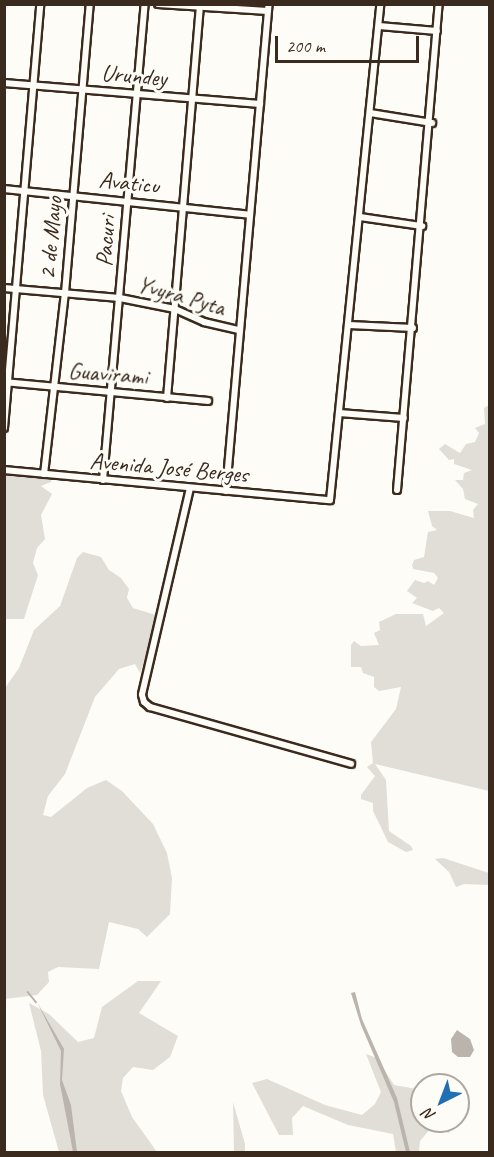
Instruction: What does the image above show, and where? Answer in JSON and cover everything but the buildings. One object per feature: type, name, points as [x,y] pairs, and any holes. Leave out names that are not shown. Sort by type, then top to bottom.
[{"type":"street","points":[[4,428],[40,4]]},
{"type":"street","name":"2 de Mayo","points":[[44,474],[65,293],[90,4]]},
{"type":"street","name":"Pacuri","points":[[103,480],[145,4]]},
{"type":"street","points":[[158,4],[268,8],[226,491]]},
{"type":"street","points":[[380,4],[339,413],[404,418]]},
{"type":"street","points":[[398,490],[432,123],[439,4]]},
{"type":"street","points":[[167,398],[199,6]]},
{"type":"street","points":[[379,26],[437,31]]},
{"type":"street","name":"Urundey","points":[[4,83],[260,104]]},
{"type":"street","points":[[370,113],[432,123]]},
{"type":"street","name":"Avaticu","points":[[4,189],[250,215]]},
{"type":"street","points":[[360,218],[422,226]]},
{"type":"street","name":"Yvyra Pyta","points":[[4,288],[120,298],[175,309],[204,322],[240,330]]},
{"type":"street","points":[[349,325],[412,328]]},
{"type":"street","name":"Guavirami","points":[[7,382],[208,401]]},
{"type":"street","name":"Avenida José Berges","points":[[4,470],[330,500],[339,413]]},
{"type":"street","points":[[190,488],[142,695],[144,702],[150,707],[351,764]]},
{"type":"shaded area","points":[[489,405],[489,791],[375,764],[386,780],[389,831],[411,846],[413,850],[406,852],[388,842],[373,811],[373,803],[361,799],[361,795],[375,776],[367,767],[373,763],[371,742],[396,709],[401,687],[379,691],[374,687],[374,677],[363,673],[361,667],[351,667],[351,645],[354,641],[361,646],[379,645],[374,633],[380,630],[379,622],[396,614],[423,614],[426,626],[444,613],[439,608],[433,611],[412,603],[417,598],[407,591],[415,580],[424,583],[428,581],[434,585],[438,578],[434,573],[413,569],[412,565],[414,560],[424,557],[428,532],[437,530],[432,526],[428,511],[450,511],[474,518],[473,510],[478,504],[465,499],[463,489],[455,480],[463,480],[464,473],[472,470],[454,464],[454,459],[449,460],[439,449],[445,444],[460,453],[466,444],[475,442],[479,433],[475,428],[485,424],[484,408]]},
{"type":"shaded area","points":[[4,472],[51,474],[51,482],[41,486],[52,494],[41,515],[45,539],[37,548],[33,563],[38,575],[24,619],[5,619]]},
{"type":"shaded area","points":[[83,552],[101,557],[109,570],[121,578],[129,589],[127,598],[133,608],[159,616],[140,673],[135,664],[119,669],[95,697],[65,774],[48,796],[43,815],[51,817],[87,788],[106,780],[122,791],[153,824],[167,853],[172,878],[170,914],[147,937],[138,929],[109,922],[99,969],[58,967],[48,972],[49,982],[37,995],[5,999],[5,688],[19,668],[34,630],[60,606],[77,558]]},
{"type":"shaded area","points":[[443,858],[489,873],[489,885],[464,884],[456,887],[449,872],[435,859]]},
{"type":"shaded area","points":[[138,981],[161,981],[139,1013],[178,1036],[170,1057],[153,1070],[133,1067],[123,1078],[121,1091],[132,1117],[157,1152],[59,1152],[43,1095],[41,1051],[29,1003],[49,1014],[78,1042],[94,1038],[102,1007]]},
{"type":"shaded area","points":[[355,992],[362,1019],[397,1098],[410,1152],[406,1152],[394,1102],[361,1025],[351,993]]},
{"type":"shaded area","points":[[37,1002],[64,1049],[62,1080],[71,1105],[77,1152],[73,1152],[60,1084],[61,1051]]},
{"type":"shaded area","points":[[457,1030],[470,1039],[474,1050],[470,1057],[458,1057],[452,1052],[451,1039]]},
{"type":"shaded area","points":[[366,1054],[377,1058],[394,1085],[410,1088],[410,1133],[427,1133],[420,1141],[419,1152],[396,1152],[393,1134],[348,1125],[303,1106],[292,1118],[293,1135],[279,1135],[252,1083],[267,1079],[325,1105],[362,1115],[375,1104],[381,1092]]},
{"type":"shaded area","points":[[233,1102],[245,1144],[245,1152],[234,1152]]},
{"type":"waterway","points":[[28,992],[36,1002]]}]
